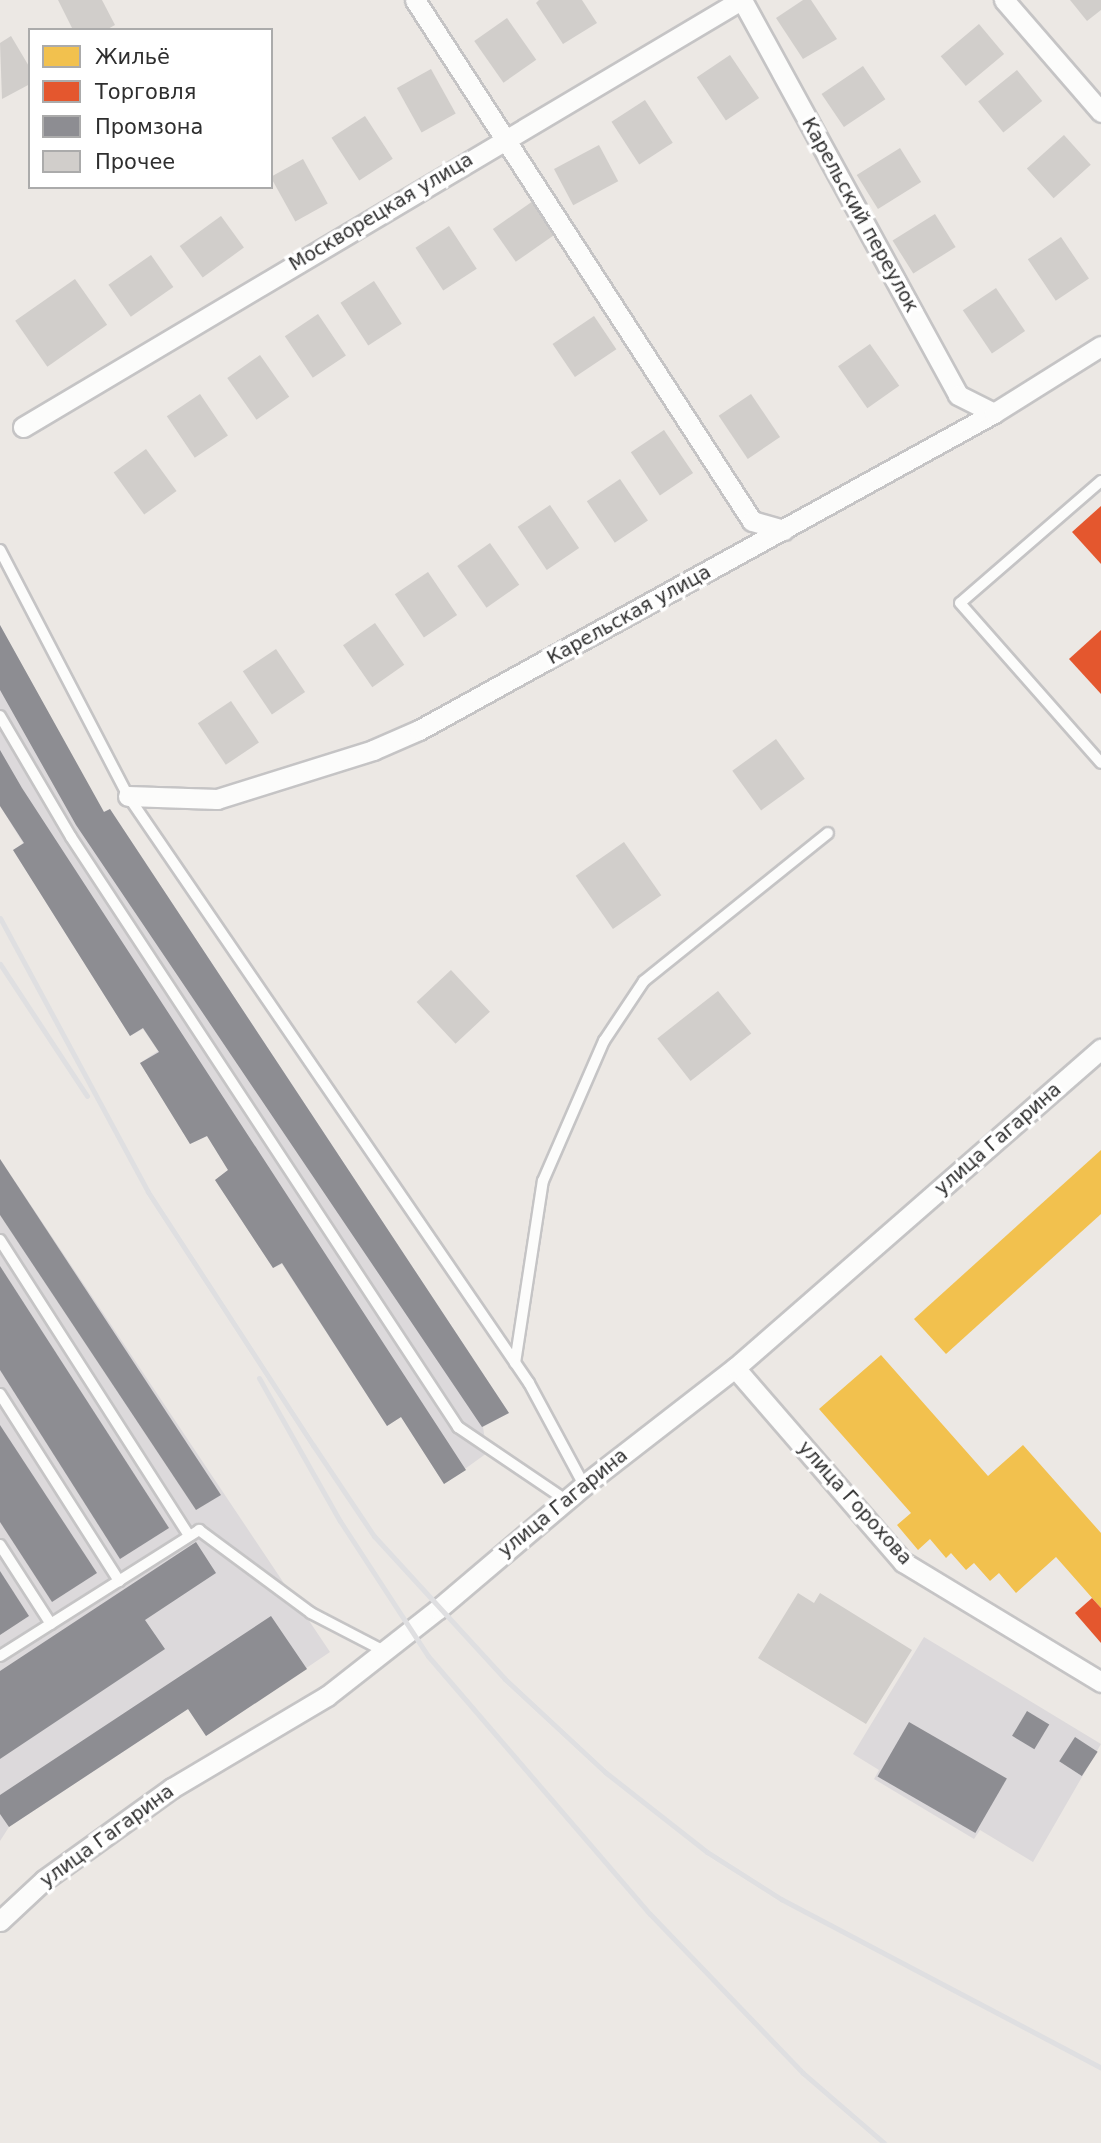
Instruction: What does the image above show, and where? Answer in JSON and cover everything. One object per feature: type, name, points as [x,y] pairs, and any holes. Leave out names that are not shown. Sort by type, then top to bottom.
[{"type":"street","points":[[415,0],[752,521],[784,530]]},
{"type":"street","name":"Москворецкая улица","points":[[23,427],[504,137],[741,0]]},
{"type":"street","name":"Карельский переулок","points":[[741,0],[958,395],[994,413]]},
{"type":"street","points":[[1004,0],[1101,112]]},
{"type":"street","name":"Карельская улица","points":[[128,796],[217,799],[373,750],[419,730],[994,413],[1101,346]]},
{"type":"street","name":"улица Гагарина","points":[[0,1921],[44,1881],[172,1788],[327,1696],[384,1651],[584,1485],[735,1368],[1101,1049]]},
{"type":"street","name":"улица Горохова","points":[[735,1368],[903,1562],[1101,1682]]},
{"type":"lane","points":[[1101,481],[960,603],[1101,763]]},
{"type":"lane","points":[[0,550],[128,796],[515,1363],[584,1485]]},
{"type":"lane","points":[[0,716],[71,837],[458,1427],[566,1500]]},
{"type":"lane","points":[[515,1363],[543,1181],[604,1041],[644,982],[828,833]]},
{"type":"lane","points":[[0,1240],[190,1535]]},
{"type":"lane","points":[[0,1394],[119,1581]]},
{"type":"lane","points":[[0,1657],[199,1530],[311,1613],[384,1651]]},
{"type":"lane","points":[[0,1545],[51,1624]]},
{"type":"shaded area","points":[[0,625],[103,812],[110,809],[509,1413],[483,1427],[487,1453],[444,1484],[401,1417],[387,1426],[282,1264],[273,1268],[215,1180],[228,1170],[207,1136],[190,1144],[140,1063],[158,1051],[143,1029],[130,1036],[13,850],[23,843],[0,806]]},
{"type":"shaded area","points":[[0,1159],[330,1652],[206,1736],[188,1709],[9,1827],[0,1841]]},
{"type":"shaded area","points":[[924,1637],[1101,1744],[1033,1862],[980,1830],[974,1839],[874,1779],[879,1770],[853,1754]]},
{"type":"building: Жильё","points":[[1101,1150],[1101,1214],[946,1354],[914,1319]]},
{"type":"building: Жильё","points":[[881,1355],[988,1476],[1023,1445],[1101,1533],[1101,1608],[1056,1557],[1016,1593],[999,1573],[990,1581],[974,1563],[966,1570],[951,1553],[946,1558],[930,1539],[918,1550],[897,1525],[911,1513],[819,1409]]},
{"type":"building: Торговля","points":[[1101,506],[1101,564],[1072,532]]},
{"type":"building: Торговля","points":[[1101,630],[1101,694],[1069,659]]},
{"type":"building: Торговля","points":[[1092,1598],[1101,1608],[1101,1643],[1075,1613]]},
{"type":"building: Промзона","points":[[0,625],[104,812],[110,809],[509,1413],[482,1427],[76,825],[0,690]]},
{"type":"building: Промзона","points":[[0,750],[22,788],[466,1470],[444,1484],[401,1417],[387,1426],[282,1263],[273,1268],[215,1180],[228,1170],[207,1136],[190,1144],[140,1063],[159,1052],[143,1028],[130,1036],[13,850],[24,843],[0,806]]},
{"type":"building: Промзона","points":[[0,1159],[221,1495],[196,1510],[0,1215]]},
{"type":"building: Промзона","points":[[0,1266],[169,1528],[120,1559],[0,1370]]},
{"type":"building: Промзона","points":[[0,1425],[97,1573],[52,1602],[0,1522]]},
{"type":"building: Промзона","points":[[196,1542],[216,1573],[145,1620],[165,1649],[0,1759],[0,1671]]},
{"type":"building: Промзона","points":[[0,1571],[29,1616],[0,1635]]},
{"type":"building: Промзона","points":[[271,1616],[307,1669],[206,1736],[188,1709],[9,1827],[0,1814],[0,1795]]},
{"type":"building: Промзона","points":[[1027,1711],[1049,1724],[1034,1749],[1012,1736]]},
{"type":"building: Промзона","points":[[909,1722],[1007,1778],[975,1833],[878,1777]]},
{"type":"building: Промзона","points":[[1075,1737],[1098,1752],[1082,1776],[1059,1761]]},
{"type":"building: Прочее","points":[[58,0],[102,0],[115,25],[110,28],[72,28]]},
{"type":"building: Прочее","points":[[539,0],[582,0],[597,23],[563,44],[536,3]]},
{"type":"building: Прочее","points":[[803,0],[811,0],[837,39],[803,59],[776,18]]},
{"type":"building: Прочее","points":[[1070,0],[1101,0],[1101,10],[1087,21]]},
{"type":"building: Прочее","points":[[507,18],[536,60],[503,83],[474,41]]},
{"type":"building: Прочее","points":[[979,24],[1004,54],[966,86],[941,56]]},
{"type":"building: Прочее","points":[[11,36],[28,65],[28,85],[2,99],[0,43]]},
{"type":"building: Прочее","points":[[730,55],[759,98],[726,120],[697,77]]},
{"type":"building: Прочее","points":[[863,66],[885,99],[844,127],[822,94]]},
{"type":"building: Прочее","points":[[431,69],[456,114],[422,133],[397,88]]},
{"type":"building: Прочее","points":[[1017,70],[1042,101],[1003,133],[978,101]]},
{"type":"building: Прочее","points":[[645,100],[673,143],[639,165],[611,122]]},
{"type":"building: Прочее","points":[[365,116],[393,159],[359,181],[331,138]]},
{"type":"building: Прочее","points":[[1064,135],[1091,165],[1054,198],[1027,168]]},
{"type":"building: Прочее","points":[[599,145],[618,181],[573,205],[554,169]]},
{"type":"building: Прочее","points":[[900,148],[921,182],[878,209],[857,175]]},
{"type":"building: Прочее","points":[[303,159],[328,204],[295,222],[273,181],[273,176]]},
{"type":"building: Прочее","points":[[533,201],[556,234],[516,262],[493,229]]},
{"type":"building: Прочее","points":[[935,214],[956,247],[913,274],[893,240]]},
{"type":"building: Прочее","points":[[221,216],[244,248],[203,278],[180,246]]},
{"type":"building: Прочее","points":[[449,226],[477,269],[443,291],[415,248]]},
{"type":"building: Прочее","points":[[1061,237],[1089,278],[1056,301],[1028,259]]},
{"type":"building: Прочее","points":[[151,255],[173,287],[131,317],[108,285]]},
{"type":"building: Прочее","points":[[75,279],[107,325],[47,367],[15,321]]},
{"type":"building: Прочее","points":[[374,281],[402,324],[368,346],[340,303]]},
{"type":"building: Прочее","points":[[996,288],[1025,331],[992,353],[963,310]]},
{"type":"building: Прочее","points":[[318,314],[346,355],[313,378],[285,336]]},
{"type":"building: Прочее","points":[[594,316],[616,349],[575,377],[553,344]]},
{"type":"building: Прочее","points":[[870,344],[899,386],[867,408],[838,366]]},
{"type":"building: Прочее","points":[[260,355],[289,397],[256,420],[227,378]]},
{"type":"building: Прочее","points":[[200,394],[228,435],[195,458],[167,416]]},
{"type":"building: Прочее","points":[[751,394],[780,437],[748,459],[719,416]]},
{"type":"building: Прочее","points":[[664,430],[693,473],[660,495],[631,452]]},
{"type":"building: Прочее","points":[[146,449],[177,491],[144,515],[114,473]]},
{"type":"building: Прочее","points":[[620,479],[648,520],[615,543],[587,501]]},
{"type":"building: Прочее","points":[[550,505],[579,548],[547,570],[518,527]]},
{"type":"building: Прочее","points":[[490,543],[519,585],[486,608],[457,566]]},
{"type":"building: Прочее","points":[[428,572],[457,615],[424,637],[395,594]]},
{"type":"building: Прочее","points":[[375,623],[404,665],[372,687],[343,645]]},
{"type":"building: Прочее","points":[[276,649],[305,692],[272,714],[243,671]]},
{"type":"building: Прочее","points":[[231,701],[259,742],[226,765],[198,723]]},
{"type":"building: Прочее","points":[[776,739],[805,779],[761,810],[732,771]]},
{"type":"building: Прочее","points":[[624,842],[661,895],[613,929],[576,876]]},
{"type":"building: Прочее","points":[[451,970],[490,1012],[456,1044],[417,1002]]},
{"type":"building: Прочее","points":[[718,991],[751,1034],[691,1081],[657,1038]]},
{"type":"building: Прочее","points":[[798,1593],[814,1603],[820,1593],[912,1650],[866,1724],[758,1658]]},
{"type":"railway","points":[[0,918],[148,1192],[313,1445],[374,1536],[505,1679],[605,1772],[707,1852],[781,1899],[1101,2068]]},
{"type":"railway","points":[[0,964],[87,1096]]},
{"type":"railway","points":[[259,1378],[340,1521],[428,1656],[650,1914],[803,2073],[884,2143]]}]
